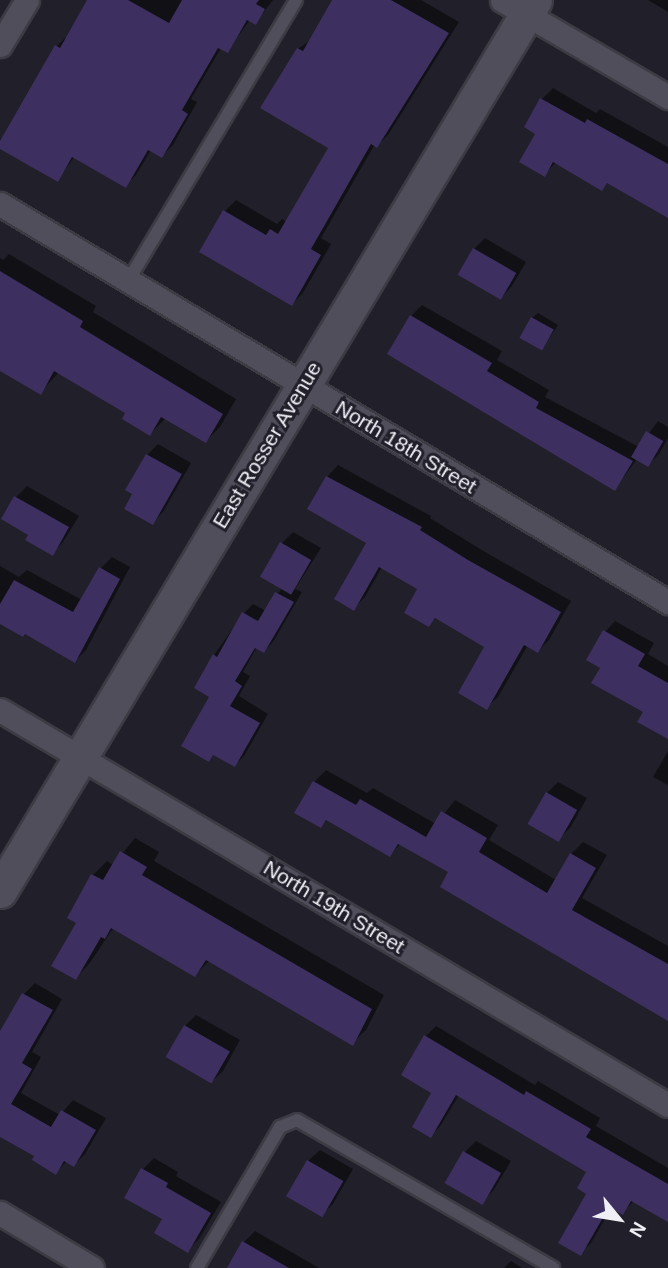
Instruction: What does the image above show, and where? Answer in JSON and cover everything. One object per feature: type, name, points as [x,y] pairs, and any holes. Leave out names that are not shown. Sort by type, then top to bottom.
[{"type":"street","points":[[0,45],[27,0]]},
{"type":"street","points":[[521,5],[668,97]]},
{"type":"street","name":"East Rosser Avenue","points":[[0,891],[302,385],[521,5]]},
{"type":"street","name":"North 18th Street","points":[[0,204],[668,603]]},
{"type":"street","name":"North 19th Street","points":[[0,710],[668,1105]]},
{"type":"street","points":[[0,1213],[92,1268]]},
{"type":"lane","points":[[128,281],[296,0]]},
{"type":"lane","points":[[197,1268],[280,1127],[298,1120],[552,1268]]},
{"type":"building","points":[[87,0],[128,0],[169,23],[182,0],[259,0],[256,4],[265,9],[256,25],[247,20],[228,53],[218,48],[182,110],[188,114],[162,158],[148,150],[126,188],[72,157],[58,182],[0,149],[0,141],[55,45],[60,48]]},
{"type":"building","points":[[332,0],[391,0],[449,33],[377,148],[371,144],[311,249],[321,255],[292,306],[199,252],[223,210],[266,235],[270,229],[278,234],[328,148],[260,108],[297,48],[303,51]]},
{"type":"building","points":[[540,98],[585,123],[587,119],[668,164],[668,218],[607,183],[602,191],[553,162],[545,177],[519,162],[535,134],[524,127]]},
{"type":"building","points":[[473,248],[516,273],[501,300],[458,275]]},
{"type":"building","points":[[0,271],[83,321],[80,327],[223,414],[206,443],[161,417],[150,436],[122,419],[125,413],[54,371],[41,395],[0,371]]},
{"type":"building","points":[[410,315],[492,363],[487,371],[539,402],[536,408],[633,461],[615,491],[387,354]]},
{"type":"building","points":[[531,317],[554,330],[542,351],[519,338]]},
{"type":"building","points":[[646,431],[663,441],[648,467],[631,457]]},
{"type":"building","points":[[146,454],[182,474],[153,525],[124,509],[132,494],[125,490]]},
{"type":"building","points":[[326,476],[422,527],[420,530],[468,560],[561,612],[538,653],[524,645],[487,710],[458,693],[484,647],[435,618],[429,627],[404,613],[417,589],[379,567],[354,611],[334,599],[366,543],[307,509]]},
{"type":"building","points":[[14,496],[69,527],[53,556],[25,540],[28,535],[1,519]]},
{"type":"building","points":[[280,542],[311,560],[291,595],[260,577]]},
{"type":"building","points":[[99,567],[120,579],[75,663],[25,634],[23,637],[0,624],[0,604],[14,580],[73,612]]},
{"type":"building","points":[[275,592],[294,602],[264,653],[255,648],[235,681],[242,686],[230,706],[260,723],[235,767],[213,755],[209,762],[181,746],[209,697],[194,688],[213,654],[217,657],[242,612],[258,621]]},
{"type":"building","points":[[603,630],[645,654],[638,666],[668,683],[668,739],[637,722],[643,712],[591,683],[600,668],[586,660]]},
{"type":"building","points":[[313,781],[356,805],[360,799],[426,837],[441,811],[487,838],[479,852],[547,893],[570,853],[596,868],[572,910],[668,964],[668,1021],[440,887],[448,872],[398,844],[390,857],[326,820],[321,828],[294,813]]},
{"type":"building","points":[[546,792],[577,810],[559,842],[528,824]]},
{"type":"building","points":[[120,851],[147,867],[142,875],[372,1009],[353,1046],[206,960],[195,977],[111,928],[105,939],[101,937],[76,980],[51,966],[76,923],[67,918],[91,874],[103,880]]},
{"type":"building","points":[[22,993],[53,1010],[22,1063],[32,1069],[11,1104],[51,1127],[61,1110],[96,1130],[74,1167],[64,1161],[56,1175],[32,1160],[34,1156],[0,1137],[0,1031]]},
{"type":"building","points":[[184,1025],[230,1052],[211,1084],[166,1057]]},
{"type":"building","points":[[424,1035],[524,1095],[526,1091],[591,1129],[586,1137],[668,1184],[668,1222],[631,1201],[623,1215],[609,1207],[581,1256],[558,1243],[586,1194],[577,1188],[586,1172],[456,1095],[431,1138],[412,1127],[431,1093],[401,1075]]},
{"type":"building","points":[[463,1151],[501,1173],[483,1205],[444,1183]]},
{"type":"building","points":[[307,1160],[343,1181],[322,1217],[286,1196]]},
{"type":"building","points":[[141,1168],[168,1183],[166,1187],[211,1213],[188,1253],[154,1233],[162,1219],[124,1198]]},
{"type":"building","points":[[242,1241],[289,1268],[227,1268]]}]
